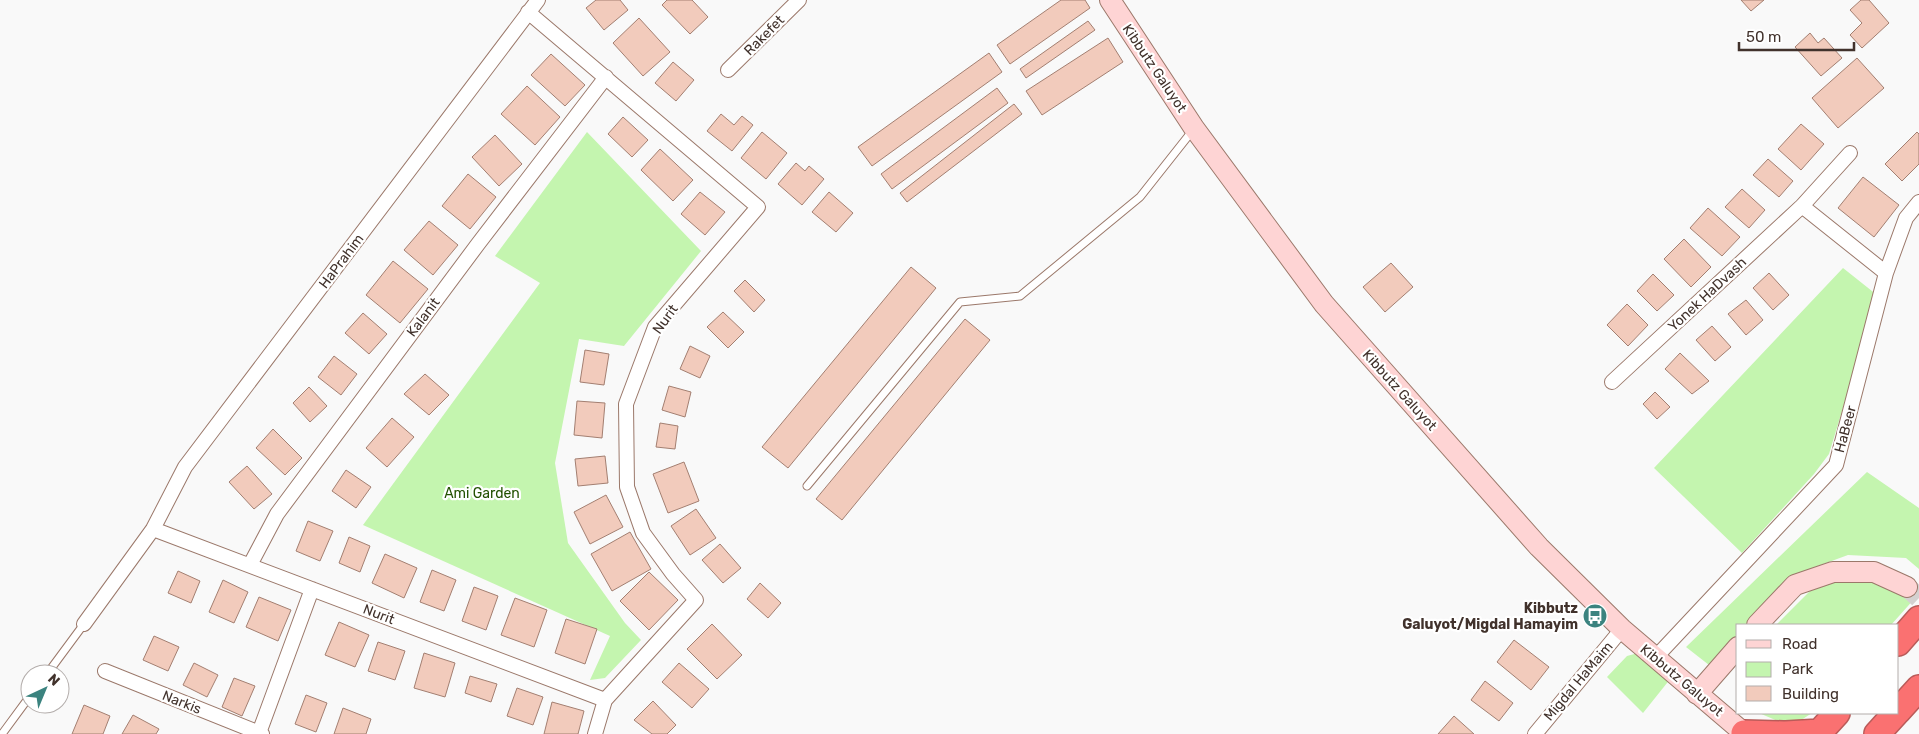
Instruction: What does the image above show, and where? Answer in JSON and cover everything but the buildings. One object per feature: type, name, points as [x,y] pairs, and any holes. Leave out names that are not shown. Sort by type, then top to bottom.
[{"type":"highway","points":[[1899,643],[1919,619]]},
{"type":"highway","points":[[1899,710],[1919,688]]},
{"type":"highway","points":[[1744,733],[1819,733],[1836,714]]},
{"type":"highway","points":[[1877,734],[1895,714]]},
{"type":"street","name":"HaPrahim","points":[[84,624],[153,529],[185,466],[538,0]]},
{"type":"street","name":"Rakefet","points":[[728,70],[799,0]]},
{"type":"street","name":"Kibbutz Galuyot","points":[[1110,0],[1194,128],[1324,304],[1539,547],[1622,629],[1744,733]]},
{"type":"street","name":"Nurit","points":[[528,12],[758,207],[655,328],[626,404],[627,487],[630,496],[644,533],[673,574],[696,600],[605,700],[595,734]]},
{"type":"street","name":"Kalanit","points":[[250,565],[277,514],[478,244],[606,77]]},
{"type":"street","name":"Yonek HaDvash","points":[[1612,382],[1802,206],[1850,153]]},
{"type":"street","name":"HaBeer","points":[[1655,658],[1836,465],[1886,274],[1906,218],[1919,202]]},
{"type":"street","points":[[1802,206],[1886,274]]},
{"type":"street","name":"Nurit","points":[[153,529],[605,700]]},
{"type":"street","points":[[1758,624],[1795,585],[1834,572],[1874,572],[1907,587]]},
{"type":"street","name":"Narkis","points":[[105,671],[261,734],[312,589]]},
{"type":"street","name":"Migdal HaMaim","points":[[1535,734],[1622,629]]},
{"type":"street","points":[[1697,694],[1736,650]]},
{"type":"lane","points":[[808,486],[960,302],[1020,296],[1140,197],[1194,128]]},
{"type":"lane","points":[[54,664],[84,624]]},
{"type":"lane","points":[[2,734],[20,710]]},
{"type":"green space","name":"Ami Garden","points":[[587,132],[701,251],[624,346],[579,339],[555,463],[568,543],[625,623],[641,640],[605,678],[590,680],[610,636],[363,525],[540,283],[495,256]]},
{"type":"green space","points":[[1843,268],[1877,295],[1829,454],[1814,474],[1742,553],[1654,468]]},
{"type":"green space","points":[[1867,472],[1919,508],[1919,569],[1906,558],[1848,555],[1807,570],[1779,590],[1747,624],[1736,624],[1736,636],[1709,665],[1686,647]]},
{"type":"green space","points":[[1872,578],[1907,590],[1916,597],[1892,624],[1777,624],[1810,591],[1844,579]]},
{"type":"green space","points":[[1638,653],[1671,678],[1643,713],[1607,677],[1627,656]]},
{"type":"green space","points":[[1761,714],[1810,714],[1795,724],[1780,722]]},
{"type":"tunnel","points":[[1907,587],[1919,598]]},
{"type":"place","name":"Kibbutz Galuyot/Migdal Hamayim","points":[[1595,616]]}]
